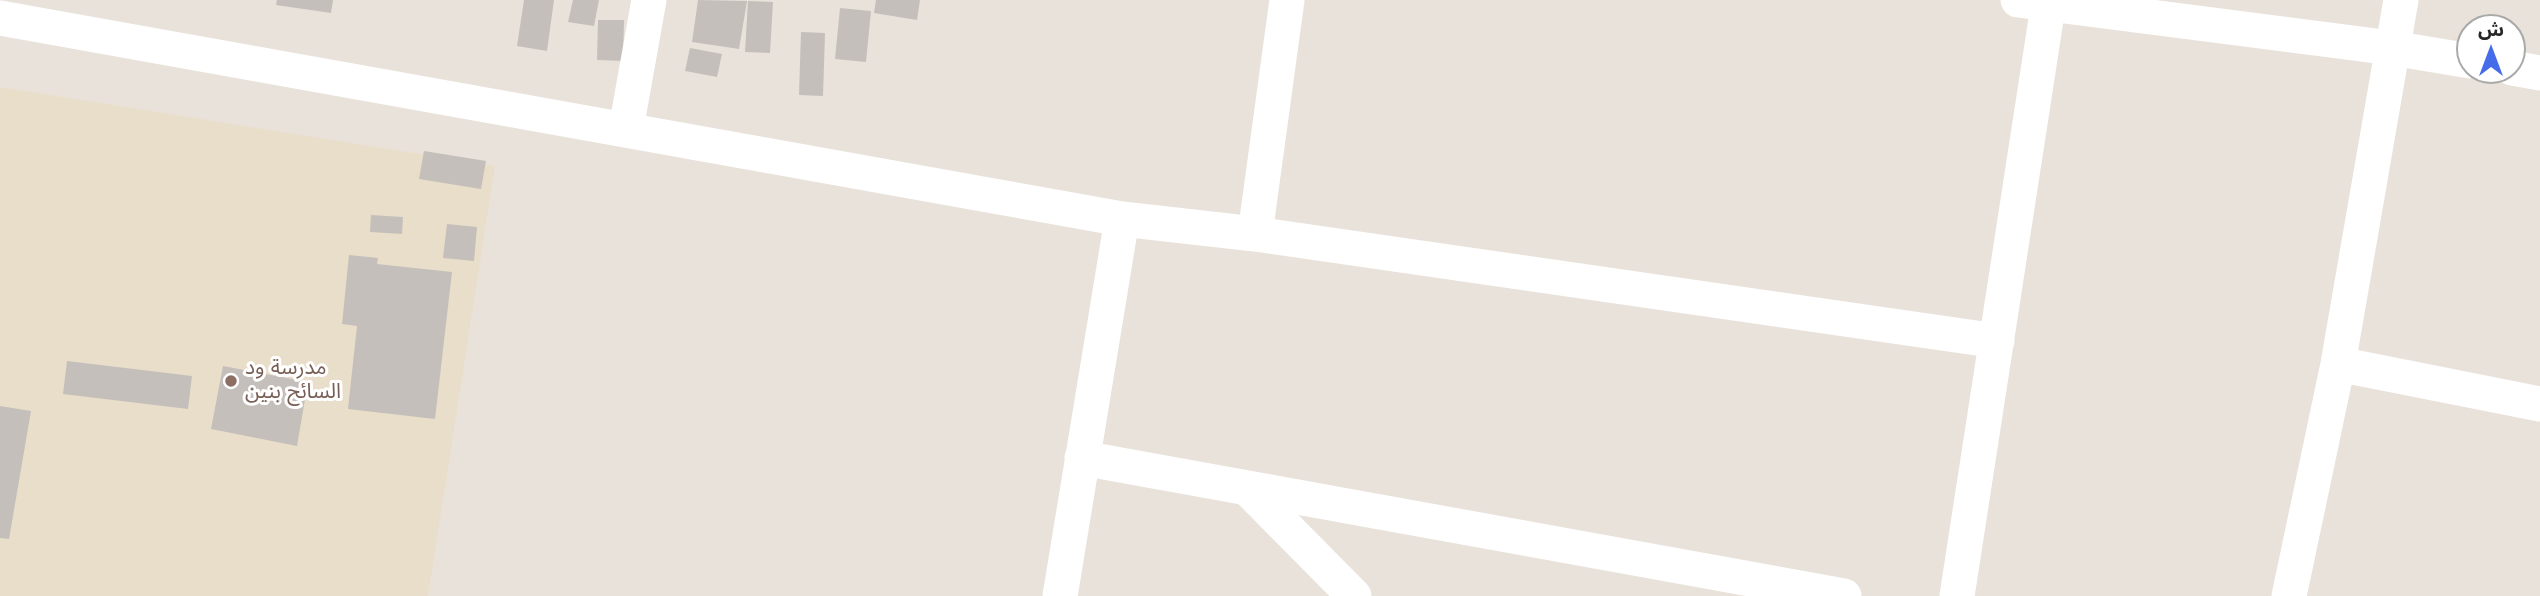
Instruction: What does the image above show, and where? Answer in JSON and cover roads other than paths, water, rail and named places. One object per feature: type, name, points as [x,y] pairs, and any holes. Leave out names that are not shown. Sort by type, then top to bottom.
[{"type":"street","points":[[626,129],[649,0]]},
{"type":"street","points":[[1255,234],[1287,0]]},
{"type":"street","points":[[2289,596],[2338,364],[2401,0]]},
{"type":"street","points":[[1957,596],[1997,341],[2039,2],[2456,59]]},
{"type":"street","points":[[7,12],[1122,219],[1255,234],[1997,341]]},
{"type":"street","points":[[1060,596],[1122,219]]},
{"type":"street","points":[[2338,364],[2540,404]]},
{"type":"street","points":[[1083,458],[1844,596]]},
{"type":"street","points":[[1247,488],[1354,596]]},
{"type":"place","name":"مدرسة ود السائح بنين","points":[[231,381]]}]
